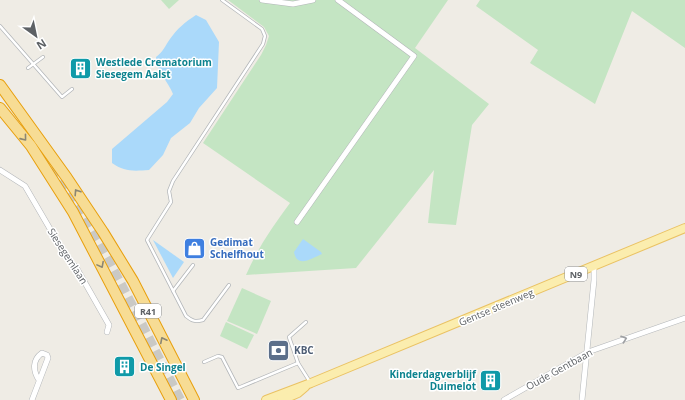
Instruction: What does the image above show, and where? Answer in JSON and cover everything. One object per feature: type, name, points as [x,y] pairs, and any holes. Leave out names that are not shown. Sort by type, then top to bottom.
[{"type":"highway","name":"R41","points":[[0,85],[63,171],[133,281],[194,400]]},
{"type":"highway","name":"R41","points":[[0,108],[31,146],[73,212],[171,400]]},
{"type":"main road","name":"Gentse steenweg","points":[[266,400],[309,384],[685,228]]},
{"type":"main road","name":"Gentse steenweg","points":[[282,400],[298,393],[309,384]]},
{"type":"street","points":[[262,0],[293,4],[313,0]]},
{"type":"street","points":[[297,222],[414,56],[338,0]]},
{"type":"street","name":"Siesegemlaan","points":[[0,170],[25,186],[67,258],[76,267],[109,325],[107,332]]},
{"type":"street","points":[[582,400],[588,352],[594,267]]},
{"type":"street","name":"Oude Gentbaan","points":[[504,400],[588,352],[685,318]]},
{"type":"street","points":[[32,400],[48,358],[47,355],[42,353],[39,354],[34,368],[34,373],[39,380]]},
{"type":"lane","points":[[222,0],[262,30],[265,36],[258,54],[173,181],[169,191],[171,202],[147,240],[186,316],[196,322],[203,320],[207,316],[229,285]]},
{"type":"lane","points":[[0,26],[62,97],[72,89]]},
{"type":"lane","points":[[28,68],[43,56]]},
{"type":"lane","points":[[173,291],[193,265]]},
{"type":"lane","points":[[306,322],[292,332],[289,337],[298,363],[309,384]]},
{"type":"lane","points":[[204,362],[218,356],[222,357],[238,388],[298,363]]},
{"type":"green space","points":[[161,0],[179,0],[169,9]]},
{"type":"green space","points":[[228,0],[448,0],[415,48],[489,104],[472,125],[456,225],[428,223],[434,170],[356,268],[246,275],[266,238],[290,203],[203,143],[261,55],[269,36],[264,27]]},
{"type":"green space","points":[[480,0],[685,0],[685,48],[632,11],[595,104],[530,63],[538,50],[476,6]]},
{"type":"green space","points":[[242,288],[271,301],[257,334],[227,321]]},
{"type":"green space","points":[[226,322],[254,335],[247,349],[220,336]]},
{"type":"water","points":[[196,15],[206,20],[219,42],[217,88],[199,108],[190,123],[171,138],[163,155],[149,170],[129,170],[116,166],[112,163],[112,149],[167,102],[173,94],[158,67],[156,57],[178,29]]},
{"type":"water","points":[[303,239],[322,254],[310,260],[298,260],[294,252]]},
{"type":"water","points":[[153,240],[184,262],[173,278]]},
{"type":"tunnel","points":[[43,156],[82,215],[116,275],[180,400]]},
{"type":"place","name":"Westlede Crematorium Siesegem Aalst","points":[[80,68]]},
{"type":"place","name":"Gedimat Schelfhout","points":[[194,248]]},
{"type":"place","name":"KBC","points":[[278,350]]},
{"type":"place","name":"De Singel","points":[[124,367]]},
{"type":"place","name":"Kinderdagverblijf Duimelot","points":[[491,380]]}]
